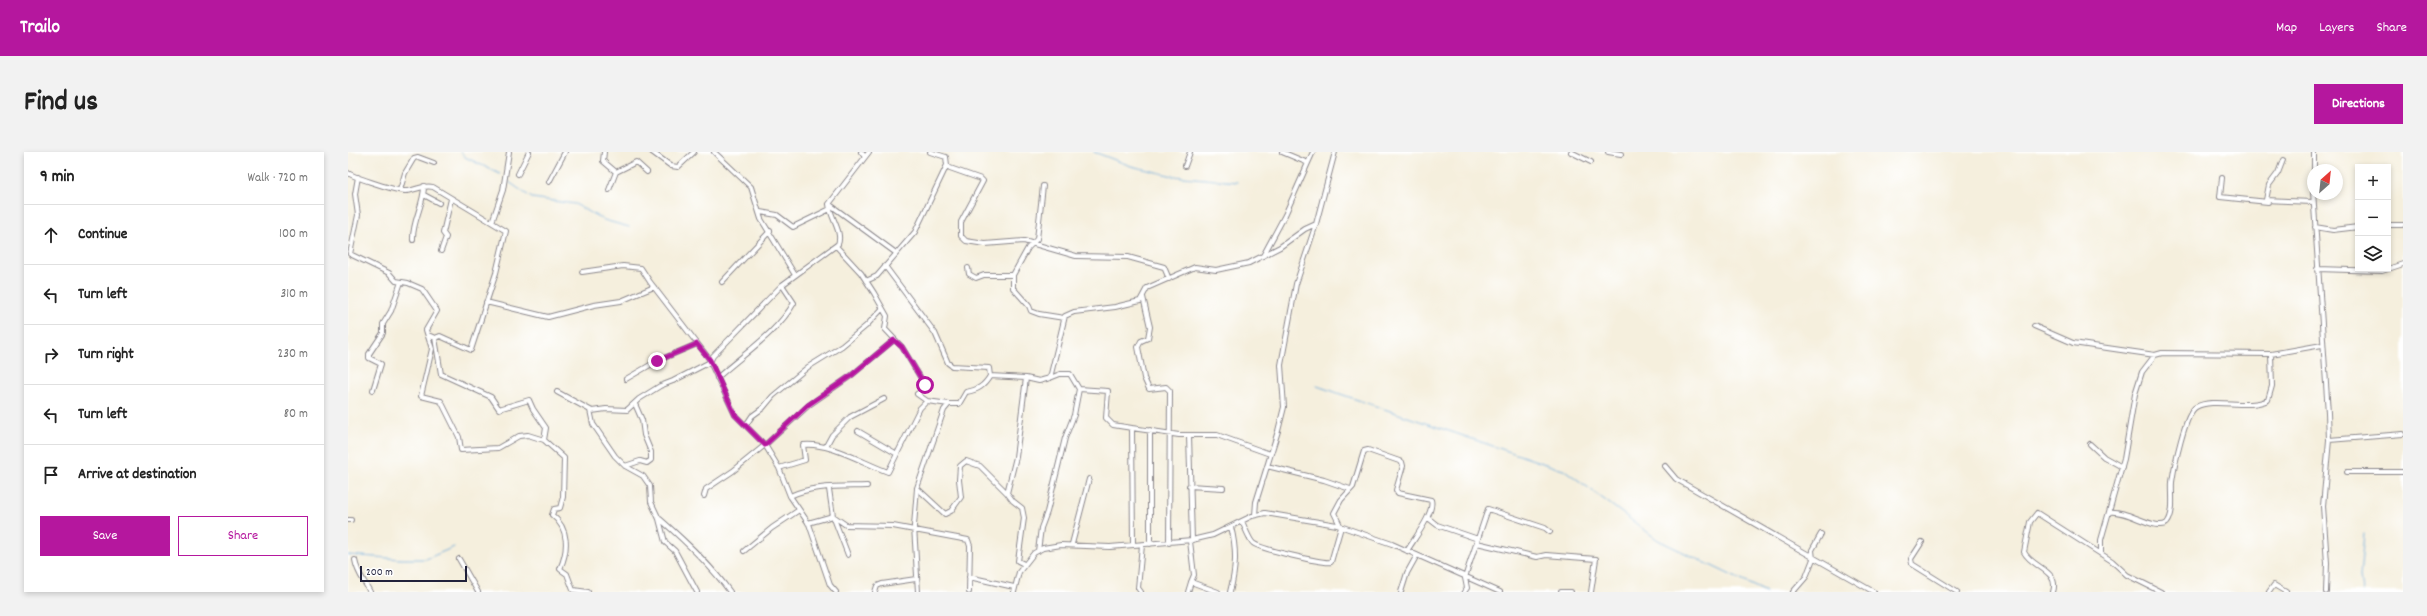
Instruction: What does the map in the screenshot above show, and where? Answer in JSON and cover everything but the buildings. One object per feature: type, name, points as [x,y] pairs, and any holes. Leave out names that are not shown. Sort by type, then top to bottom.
[{"type":"street","points":[[492,222],[503,190],[509,152]]},
{"type":"street","points":[[518,174],[529,152]]},
{"type":"street","points":[[549,182],[565,152]]},
{"type":"street","points":[[604,152],[603,161],[616,172]]},
{"type":"street","points":[[652,152],[671,166],[678,167],[694,152]]},
{"type":"street","points":[[714,152],[751,187],[761,219],[770,231],[795,275]]},
{"type":"street","points":[[861,152],[865,157]]},
{"type":"street","points":[[557,392],[590,410],[627,410],[660,386],[673,381],[710,361],[782,285],[836,246],[840,238],[830,209],[830,204],[869,152]]},
{"type":"street","points":[[866,281],[877,276],[915,232],[947,165],[946,157],[930,152]]},
{"type":"street","points":[[1185,166],[1190,152]]},
{"type":"street","points":[[1282,152],[1308,163]]},
{"type":"street","points":[[1263,257],[1285,215],[1313,152]]},
{"type":"street","points":[[1255,515],[1256,502],[1284,407],[1281,365],[1289,318],[1303,258],[1316,224],[1335,152]]},
{"type":"street","points":[[1571,152],[1591,162]]},
{"type":"street","points":[[1608,152],[1622,154]]},
{"type":"street","points":[[2314,152],[2314,164]]},
{"type":"street","points":[[400,190],[405,173],[414,158],[418,157],[434,163]]},
{"type":"street","points":[[2269,202],[2266,200],[2266,191],[2283,160]]},
{"type":"street","points":[[609,190],[616,172],[636,162],[647,172]]},
{"type":"street","points":[[947,165],[983,181],[961,222],[960,234],[966,241],[985,244],[1009,241],[1034,243],[1071,255],[1132,258],[1164,267],[1169,279]]},
{"type":"street","points":[[348,173],[400,190],[410,190],[424,186],[433,187],[506,231],[501,255],[471,350],[440,336],[435,338],[428,335]]},
{"type":"street","points":[[358,177],[355,194],[358,215],[348,252],[351,256],[384,270],[396,281],[422,289],[436,309],[436,313],[428,326],[428,335],[432,349],[421,396],[441,401],[459,437],[461,450],[498,448],[519,436],[528,434],[544,440],[564,458],[563,496],[560,508],[554,509],[552,516],[559,521],[567,538],[565,558],[560,569],[567,574],[573,590],[588,592]]},
{"type":"street","points":[[2222,178],[2220,197],[2269,202],[2313,202],[2329,440],[2323,506],[2327,563],[2326,592]]},
{"type":"street","points":[[413,240],[414,228],[424,195],[424,186]]},
{"type":"street","points":[[1043,186],[1037,239],[1028,248],[1013,275],[1012,288],[1029,306],[1031,311],[1039,314],[1064,318],[1074,312],[1115,307],[1140,301],[1147,288],[1195,267],[1216,270],[1240,266],[1263,257],[1285,244],[1304,229],[1316,224]]},
{"type":"street","points":[[424,195],[439,203]]},
{"type":"street","points":[[441,251],[446,237],[443,233],[451,199]]},
{"type":"street","points":[[830,204],[896,253]]},
{"type":"street","points":[[760,212],[777,215],[793,227],[830,209]]},
{"type":"street","points":[[2391,225],[2403,225]]},
{"type":"street","points":[[2315,227],[2333,230],[2355,227]]},
{"type":"street","points":[[722,282],[770,231]]},
{"type":"street","points":[[836,246],[866,281],[887,316],[885,329],[902,347],[925,385],[924,389],[917,394],[927,401],[959,404],[966,392],[976,390],[985,384],[990,376],[989,368],[952,366],[948,363],[935,333],[885,266]]},
{"type":"street","points":[[2318,269],[2382,271],[2403,264]]},
{"type":"street","points":[[582,272],[624,266],[641,268],[710,361],[735,415],[765,445],[779,468],[790,496],[808,523],[830,585],[836,592]]},
{"type":"street","points":[[968,268],[969,274],[976,278],[984,275],[1013,275]]},
{"type":"street","points":[[373,390],[381,364],[369,358],[369,354],[383,333],[383,324],[391,310],[400,282]]},
{"type":"street","points":[[717,378],[775,328],[790,310],[794,303],[782,285]]},
{"type":"street","points":[[486,302],[548,318],[594,305],[621,301],[654,287]]},
{"type":"street","points":[[1143,296],[1150,327],[1148,338],[1141,341],[1138,347],[1147,386],[1149,389],[1166,387],[1169,389],[1169,543]]},
{"type":"street","points":[[746,425],[752,416],[763,408],[773,396],[808,367],[842,346],[866,326],[882,309]]},
{"type":"street","points":[[1050,378],[1064,318]]},
{"type":"street","points":[[2034,326],[2073,343],[2156,355],[2162,353],[2271,354],[2322,345]]},
{"type":"street","points":[[435,338],[441,374],[491,397],[499,409],[529,400],[533,410],[546,428],[544,440]]},
{"type":"street","points":[[704,496],[706,489],[733,471],[765,445],[808,405],[852,375],[894,340]]},
{"type":"street","points":[[626,379],[657,361],[697,344]]},
{"type":"street","points":[[2109,512],[2125,512],[2158,526],[2167,523],[2170,518],[2172,480],[2181,445],[2182,434],[2189,414],[2199,406],[2249,403],[2268,400],[2272,386],[2271,354]]},
{"type":"street","points":[[2101,554],[2101,540],[2122,466],[2131,427],[2135,394],[2142,372],[2156,355]]},
{"type":"street","points":[[990,376],[1039,380],[1060,374],[1070,374],[1079,389],[1074,414],[1065,438],[1042,528],[1038,551]]},
{"type":"street","points":[[1007,493],[1016,457],[1026,378]]},
{"type":"street","points":[[1079,389],[1108,391],[1106,418],[1113,425],[1169,433],[1218,435],[1270,454]]},
{"type":"street","points":[[826,446],[832,435],[850,416],[884,399]]},
{"type":"street","points":[[779,468],[805,460],[803,446],[813,444],[826,446],[888,472],[920,408],[927,401]]},
{"type":"street","points":[[625,466],[640,461],[647,463],[651,460],[651,452],[644,435],[642,420],[635,404]]},
{"type":"street","points":[[918,592],[914,531],[917,488],[942,420],[944,410],[949,404]]},
{"type":"street","points":[[590,410],[593,424],[615,456],[625,466],[643,476],[650,486],[651,502],[659,519],[665,542],[675,551],[697,592]]},
{"type":"street","points":[[1132,428],[1133,545]]},
{"type":"street","points":[[858,430],[897,454]]},
{"type":"street","points":[[1150,430],[1150,544]]},
{"type":"street","points":[[1188,592],[1194,575],[1189,486],[1189,434]]},
{"type":"street","points":[[2329,440],[2403,434]]},
{"type":"street","points":[[2090,444],[2104,457],[2122,466]]},
{"type":"street","points":[[1242,521],[1252,541],[1259,546],[1328,563],[1331,562],[1340,527],[1334,513],[1354,483],[1364,451],[1390,456],[1403,464],[1396,492],[1430,498],[1432,503],[1428,518],[1418,530],[1408,551]]},
{"type":"street","points":[[917,488],[945,514],[951,512],[961,497],[958,480],[960,466],[966,461],[980,466],[1013,501],[1022,508],[1024,518],[1018,561],[1024,564]]},
{"type":"street","points":[[1266,466],[1324,480],[1350,489]]},
{"type":"street","points":[[1665,466],[1676,479],[1874,592]]},
{"type":"street","points":[[2347,472],[2403,472]]},
{"type":"street","points":[[1072,544],[1089,479]]},
{"type":"street","points":[[790,496],[810,489],[867,486]]},
{"type":"street","points":[[1189,486],[1223,488]]},
{"type":"street","points":[[829,489],[833,516],[848,555]]},
{"type":"street","points":[[1464,592],[1466,588],[1465,578],[1488,509],[1545,528],[1550,532]]},
{"type":"street","points":[[744,550],[772,528],[799,510]]},
{"type":"street","points":[[1014,592],[1014,587],[1019,572],[1024,564],[1038,551],[1051,546],[1072,544],[1110,547],[1191,540],[1231,527],[1255,515],[1275,514],[1340,527],[1408,551],[1465,578],[1500,592]]},
{"type":"street","points":[[2053,592],[2055,585],[2053,578],[2029,559],[2024,552],[2030,522],[2035,514],[2040,514],[2101,554],[2127,575],[2160,592]]},
{"type":"street","points":[[833,516],[846,525],[893,526],[914,531],[962,537],[968,540],[970,546],[969,592]]},
{"type":"street","points":[[808,523],[833,516]]},
{"type":"street","points":[[1428,518],[1437,525],[1478,541],[1537,557],[1546,555],[1596,559],[1591,592]]},
{"type":"street","points":[[659,519],[683,540],[719,577],[730,592]]},
{"type":"street","points":[[1230,592],[1236,565],[1231,527]]},
{"type":"street","points":[[1793,592],[1806,577],[1812,557],[1812,550],[1821,534]]},
{"type":"street","points":[[1922,542],[1911,559],[1912,564],[1957,592]]},
{"type":"street","points":[[1141,592],[1138,588],[1142,545]]},
{"type":"street","points":[[1401,592],[1407,573],[1417,555]]},
{"type":"street","points":[[459,559],[478,592]]},
{"type":"street","points":[[355,560],[356,572],[365,581],[370,592]]},
{"type":"street","points":[[969,577],[1014,587]]},
{"type":"street","points":[[875,592],[877,586],[882,584],[916,579]]},
{"type":"street","points":[[1191,582],[1218,592]]},
{"type":"street","points":[[2269,592],[2274,585],[2286,592]]},
{"type":"street","points":[[1561,592],[1571,592]]},
{"type":"waterway","points":[[461,152],[465,157],[500,174]]},
{"type":"waterway","points":[[1094,152],[1131,166],[1173,176],[1237,182]]},
{"type":"waterway","points":[[509,182],[532,198],[575,204],[604,220],[629,227]]},
{"type":"waterway","points":[[1317,386],[1566,471],[1658,540],[1766,592]]},
{"type":"waterway","points":[[2362,592],[2360,576],[2364,534]]},
{"type":"waterway","points":[[348,555],[401,559],[426,559],[454,547]]},
{"type":"route","points":[[657,361],[668,358],[697,344],[710,360],[714,373],[737,418],[746,425],[765,445],[808,405],[821,397],[824,392],[852,375],[894,340],[902,347],[925,385]]}]
